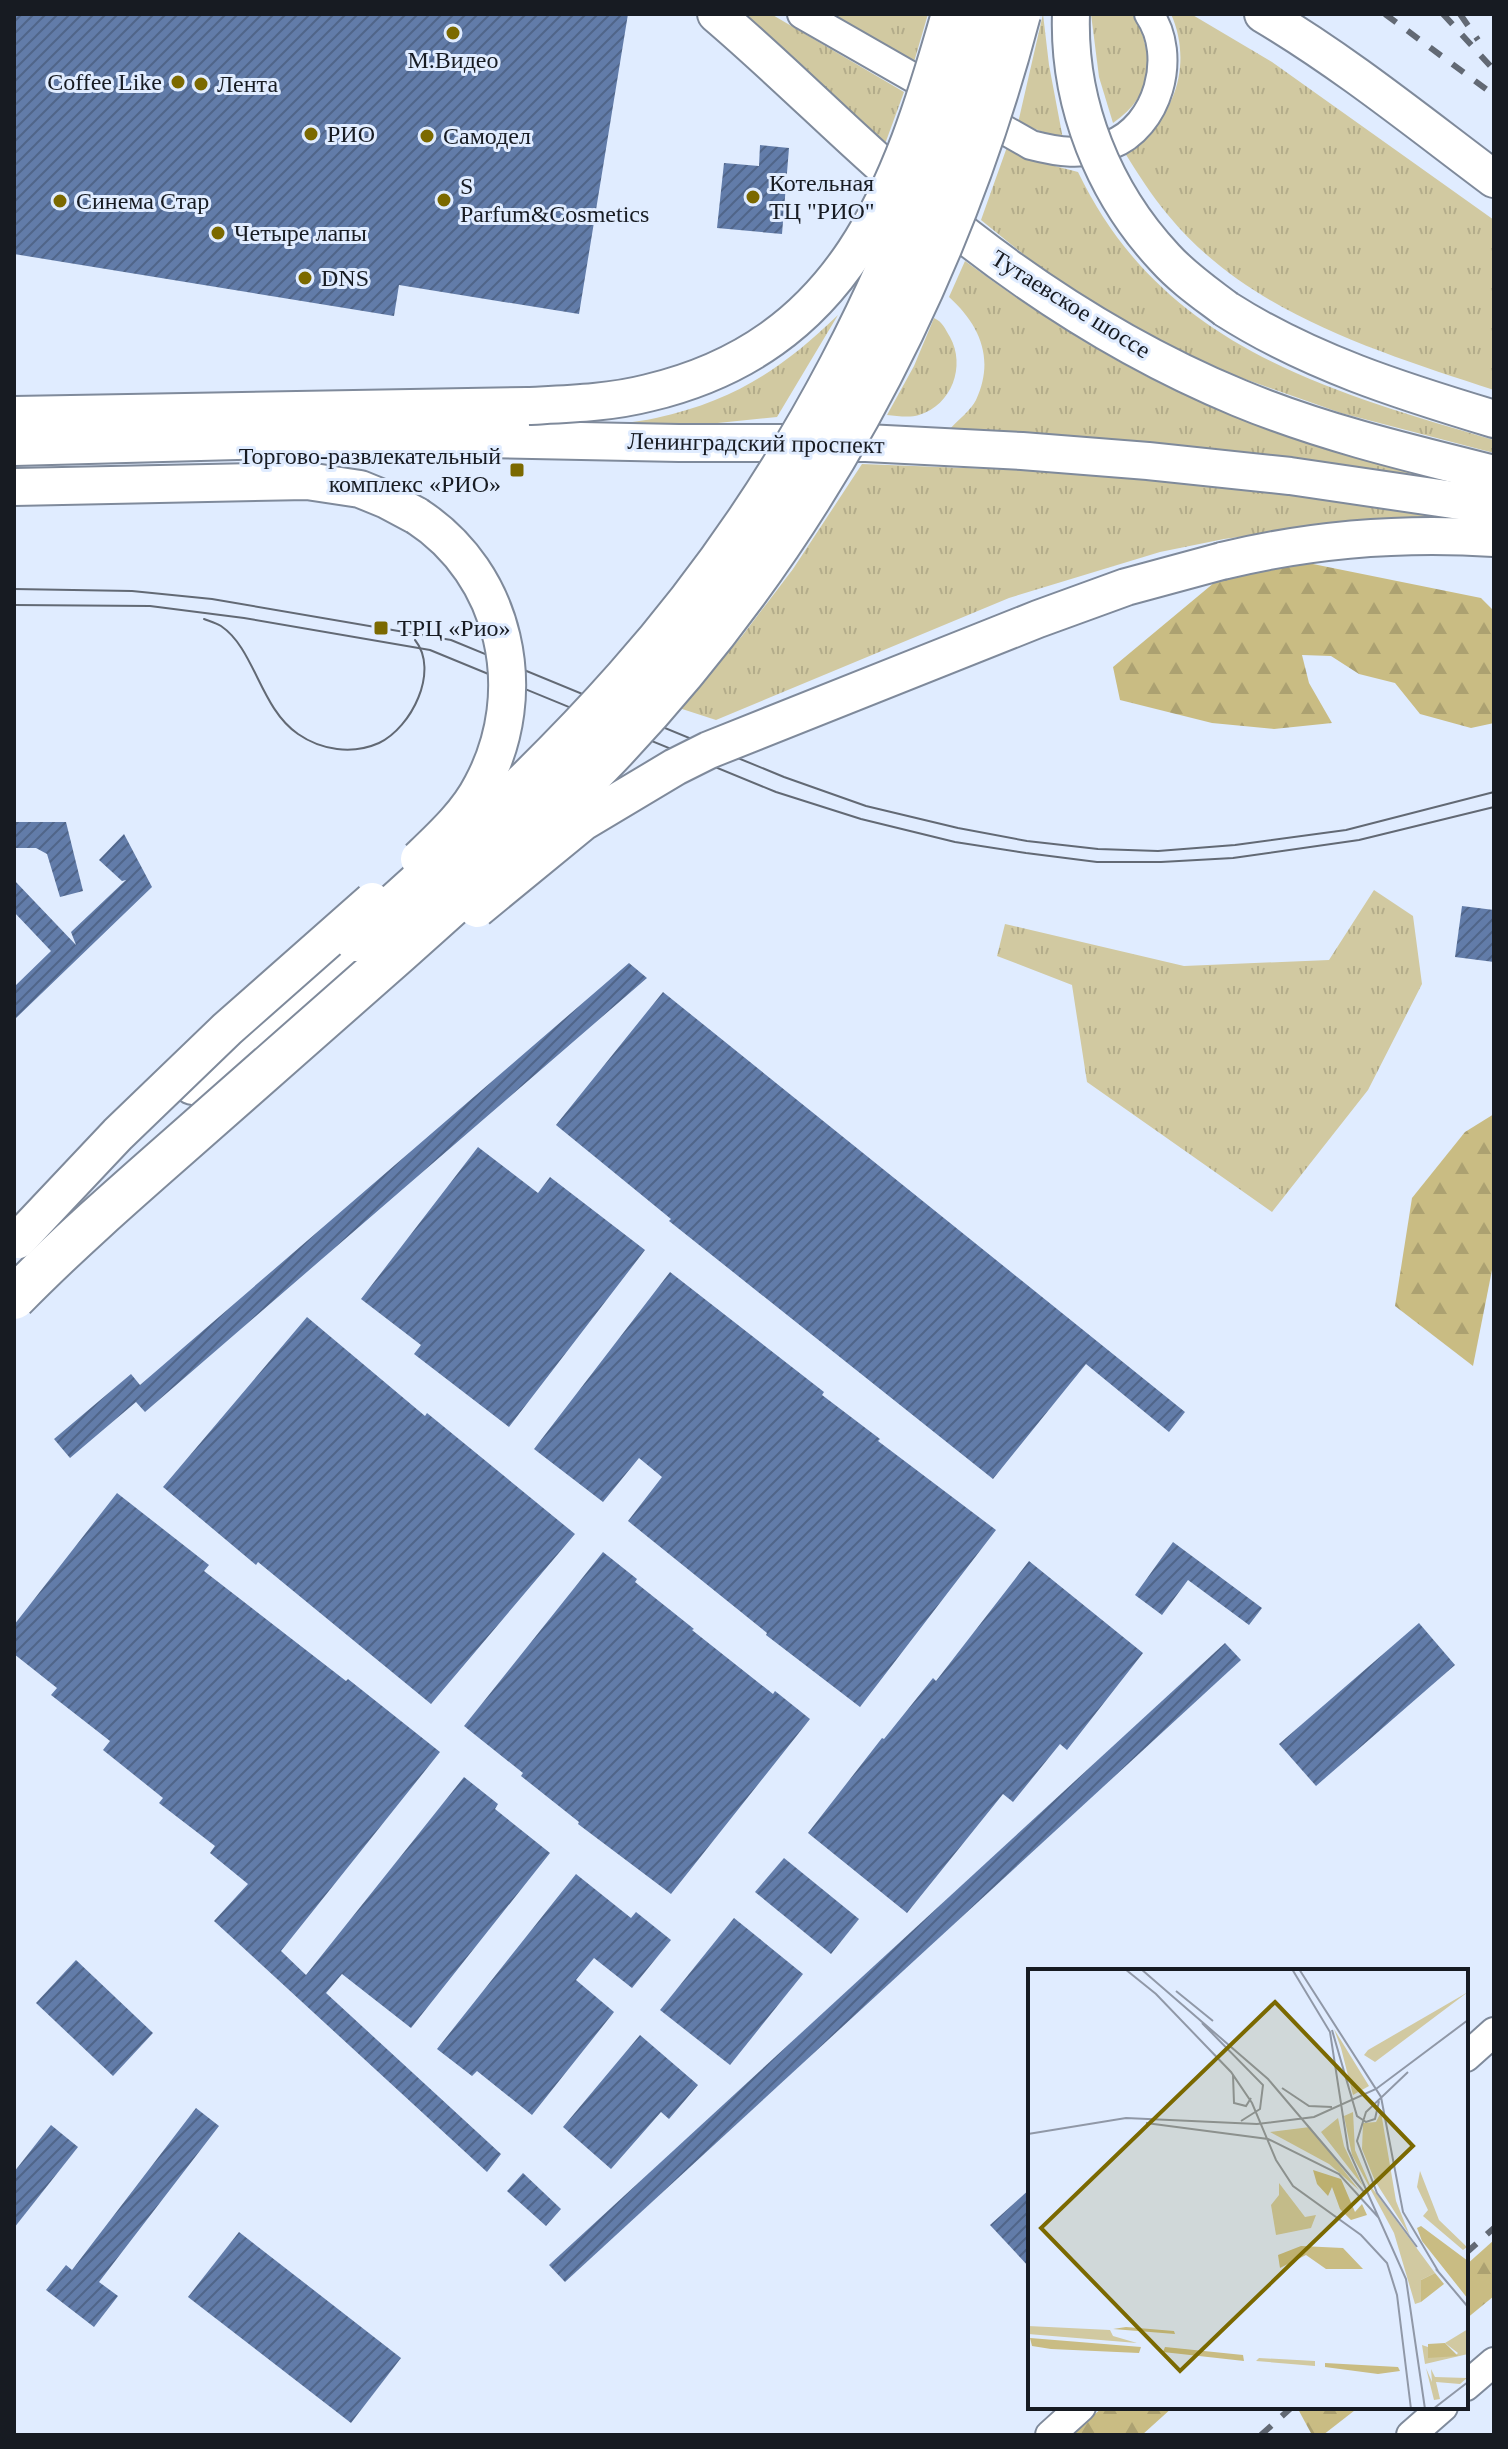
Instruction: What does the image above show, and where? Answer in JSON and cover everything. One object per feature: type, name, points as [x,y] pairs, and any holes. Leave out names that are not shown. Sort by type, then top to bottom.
[{"type":"highway","points":[[16,1242],[446,859],[574,734],[681,613],[795,447],[864,321],[944,127],[977,14]]},
{"type":"highway","points":[[14,1298],[118,1200],[470,889],[557,806],[656,704],[752,585],[794,526],[832,464],[901,336],[928,278],[976,157],[1019,14]]},
{"type":"main road","name":"Тутаевское шоссе","points":[[716,14],[879,164],[934,210],[1011,269],[1126,342],[1228,393],[1294,418],[1494,474]]},
{"type":"main road","points":[[14,415],[594,403],[647,394],[699,378],[746,357],[785,331],[844,269],[889,194],[926,97],[950,14]]},
{"type":"main road","points":[[1071,14],[1072,47],[1084,120],[1107,175],[1144,234],[1167,260],[1226,309],[1257,329],[1373,381],[1494,419]]},
{"type":"main road","points":[[1263,14],[1347,70],[1494,179]]},
{"type":"main road","name":"Ленинградский проспект","points":[[14,447],[381,437],[866,443],[1148,461],[1290,476],[1494,506]]},
{"type":"main road","points":[[14,487],[307,481],[360,489],[417,516],[451,543],[466,560],[496,614],[508,666],[506,716],[482,787],[438,840],[227,1029],[118,1134],[16,1242]]},
{"type":"main road","points":[[14,1305],[128,1215],[524,868],[583,822],[709,750],[1024,624],[1126,587],[1222,561],[1321,541],[1460,536],[1494,538]]},
{"type":"street","points":[[802,14],[1018,138],[1053,151],[1073,153],[1113,144],[1132,131],[1148,113],[1158,91],[1163,65],[1160,42],[1149,14]]},
{"type":"street","points":[[1468,2055],[1494,2032]]},
{"type":"street","points":[[1468,2384],[1494,2362]]},
{"type":"street","points":[[1050,2435],[1079,2409]]},
{"type":"street","points":[[1411,2435],[1441,2409]]},
{"type":"green space","points":[[738,14],[771,14],[904,92],[885,144]]},
{"type":"green space","points":[[832,14],[928,14],[914,62]]},
{"type":"green space","points":[[1043,14],[1049,65],[1063,139],[1018,123]]},
{"type":"green space","points":[[1091,14],[1134,14],[1145,45],[1147,73],[1144,87],[1127,111],[1113,123],[1099,77]]},
{"type":"green space","points":[[1171,14],[1191,14],[1272,62],[1494,220],[1494,390],[1361,344],[1276,303],[1200,249],[1168,215],[1123,150],[1143,137],[1160,120],[1175,92],[1180,45]]},
{"type":"green space","points":[[1007,147],[1032,160],[1078,172],[1113,231],[1154,280],[1201,320],[1253,352],[1310,379],[1494,440],[1494,453],[1341,413],[1239,377],[1177,350],[1054,279],[981,220]]},
{"type":"green space","points":[[965,261],[1075,336],[1182,393],[1299,439],[1460,485],[1154,442],[950,429],[976,400],[984,371],[984,357],[976,331],[949,297]]},
{"type":"green space","points":[[838,315],[777,417],[669,428],[588,426],[656,418],[733,392],[776,367]]},
{"type":"green space","points":[[934,318],[944,326],[955,348],[956,372],[948,394],[940,403],[919,415],[887,415],[914,366]]},
{"type":"green space","points":[[862,464],[1021,470],[1204,484],[1447,515],[1464,523],[1313,527],[1224,539],[1160,552],[1009,598],[716,720],[679,708],[742,636],[793,569]]},
{"type":"green space","points":[[1308,563],[1481,598],[1494,611],[1494,723],[1471,728],[1420,714],[1395,683],[1359,674],[1331,656],[1302,655],[1309,683],[1332,723],[1274,729],[1212,723],[1120,700],[1113,667],[1221,577]]},
{"type":"green space","points":[[1374,890],[1413,916],[1422,984],[1368,1090],[1272,1212],[1087,1082],[1072,985],[997,956],[1005,924],[1184,966],[1329,960]]},
{"type":"green space","points":[[1494,1114],[1494,1260],[1473,1366],[1395,1306],[1412,1198],[1465,1132]]},
{"type":"green space","points":[[1494,2240],[1494,2296],[1468,2317],[1468,2263]]},
{"type":"green space","points":[[1101,2409],[1171,2409],[1142,2435],[1071,2435]]},
{"type":"green space","points":[[1298,2409],[1356,2409],[1323,2435],[1312,2435]]},
{"type":"building","name":"РИО","points":[[14,14],[628,14],[579,314],[399,285],[394,316],[14,254]]},
{"type":"building","name":"Котельная ТЦ \"РИО\"","points":[[760,145],[789,148],[782,234],[717,228],[724,163],[759,166]]},
{"type":"building","points":[[14,822],[66,822],[83,891],[60,897],[47,854],[36,848],[14,848]]},
{"type":"building","points":[[124,834],[152,887],[14,1020],[14,987],[51,951],[14,912],[14,880],[76,945],[71,932],[126,880],[122,881],[99,860]]},
{"type":"building","points":[[1462,906],[1494,910],[1494,962],[1455,957]]},
{"type":"building","points":[[629,963],[647,978],[145,1412],[136,1402],[70,1458],[54,1439],[131,1374],[140,1385]]},
{"type":"building","points":[[663,992],[1185,1412],[1169,1432],[1086,1364],[993,1479],[669,1221],[671,1219],[556,1125]]},
{"type":"building","points":[[478,1147],[538,1193],[550,1177],[645,1250],[509,1427],[414,1354],[421,1345],[361,1299]]},
{"type":"building","points":[[670,1272],[824,1392],[822,1395],[880,1439],[878,1441],[996,1530],[860,1707],[766,1635],[628,1521],[662,1477],[639,1458],[603,1502],[534,1449]]},
{"type":"building","points":[[307,1317],[425,1416],[427,1413],[575,1534],[431,1704],[163,1487]]},
{"type":"building","points":[[117,1493],[209,1565],[204,1571],[440,1752],[281,1951],[306,1975],[464,1777],[498,1804],[495,1809],[550,1853],[411,2028],[342,1974],[326,1993],[501,2154],[487,2172],[214,1921],[248,1884],[210,1853],[215,1846],[159,1803],[163,1798],[103,1750],[110,1741],[51,1695],[57,1688],[14,1654],[14,1625]]},
{"type":"building","points":[[1173,1542],[1262,1608],[1249,1625],[1188,1580],[1162,1615],[1135,1595]]},
{"type":"building","points":[[603,1552],[692,1630],[810,1719],[671,1894],[578,1824],[521,1776],[523,1773],[464,1726]]},
{"type":"building","points":[[1029,1561],[1143,1653],[1067,1750],[1060,1744],[1013,1802],[1003,1794],[907,1913],[808,1833],[882,1738],[933,1678],[936,1681]]},
{"type":"building","points":[[1419,1623],[1455,1665],[1316,1786],[1279,1744]]},
{"type":"building","points":[[1225,1643],[1241,1660],[565,2282],[549,2265]]},
{"type":"building","points":[[784,1858],[859,1919],[831,1954],[755,1892]]},
{"type":"building","points":[[576,1874],[631,1918],[636,1912],[671,1940],[632,1988],[594,1958],[576,1980],[614,2012],[532,2115],[477,2071],[472,2076],[437,2049]]},
{"type":"building","points":[[734,1918],[803,1974],[730,2065],[660,2010]]},
{"type":"building","points":[[76,1960],[153,2033],[113,2076],[36,2003]]},
{"type":"building","points":[[640,2035],[698,2085],[669,2119],[661,2112],[611,2169],[563,2127]]},
{"type":"building","points":[[196,2108],[219,2126],[99,2282],[118,2296],[94,2327],[46,2290],[66,2265],[72,2270]]},
{"type":"building","points":[[51,2125],[78,2147],[14,2228],[14,2172]]},
{"type":"building","points":[[523,2173],[561,2209],[546,2226],[507,2191]]},
{"type":"building","points":[[1028,2191],[1028,2266],[990,2225]]},
{"type":"building","points":[[239,2232],[401,2358],[351,2423],[188,2297]]},
{"type":"tram line","points":[[14,589],[132,591],[212,599],[451,640],[784,777],[866,806],[1027,841],[1098,849],[1158,851],[1235,845],[1346,830],[1494,792]]},
{"type":"tram line","points":[[14,605],[150,606],[244,618],[430,650],[776,792],[861,819],[955,842],[1026,853],[1097,862],[1233,858],[1359,840],[1494,807]]},
{"type":"tram line","points":[[204,619],[221,626],[233,636],[285,723],[307,739],[337,749],[369,747],[391,736],[402,725],[418,698],[423,682],[422,653],[415,640]]},
{"type":"railway","points":[[1385,14],[1494,95]]},
{"type":"railway","points":[[1443,14],[1494,70]]},
{"type":"railway","points":[[1460,14],[1478,40]]},
{"type":"railway","points":[[1468,2251],[1494,2228]]},
{"type":"railway","points":[[1261,2435],[1290,2409]]},
{"type":"place","name":"М.Видео","points":[[453,33]]},
{"type":"place","name":"Coffee Like","points":[[178,82]]},
{"type":"place","name":"Лента","points":[[201,84]]},
{"type":"place","name":"РИО","points":[[311,134]]},
{"type":"place","name":"Самодел","points":[[427,136]]},
{"type":"place","name":"Котельная ТЦ \"РИО\"","points":[[753,197]]},
{"type":"place","name":"S Parfum&Cosmetics","points":[[444,200]]},
{"type":"place","name":"Синема Стар","points":[[60,201]]},
{"type":"place","name":"Четыре лапы","points":[[218,233]]},
{"type":"place","name":"DNS","points":[[305,278]]},
{"type":"place","name":"Торгово-развлекательный комплекс «РИО»","points":[[517,470]]},
{"type":"place","name":"ТРЦ «Рио»","points":[[381,628]]}]
